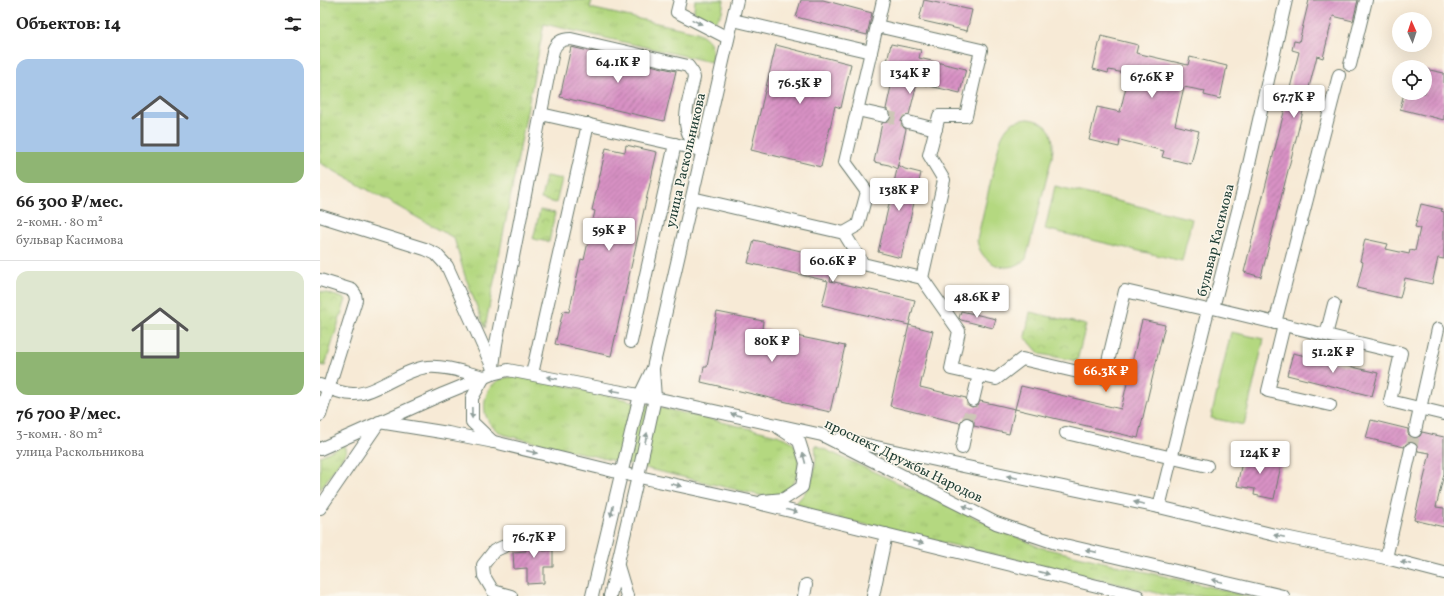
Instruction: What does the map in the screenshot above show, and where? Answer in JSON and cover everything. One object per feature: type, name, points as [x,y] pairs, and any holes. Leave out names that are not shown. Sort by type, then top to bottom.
[{"type":"street","points":[[680,0],[678,12],[728,38]]},
{"type":"street","name":"улица Раскольникова","points":[[653,368],[692,198],[700,149],[737,0]]},
{"type":"street","points":[[692,198],[844,233],[858,225],[867,192],[845,162],[883,0]]},
{"type":"street","name":"бульвар Касимова","points":[[1159,507],[1171,457],[1243,191],[1286,0]]},
{"type":"street","points":[[1350,65],[1366,0]]},
{"type":"street","points":[[733,20],[871,52]]},
{"type":"street","points":[[877,26],[981,50],[966,116],[939,116],[929,155],[944,180],[922,278]]},
{"type":"street","points":[[494,442],[472,422],[472,398],[489,372],[555,46],[566,39],[683,64],[691,69],[694,78],[686,117],[686,125],[688,133],[700,149]]},
{"type":"street","points":[[1330,406],[1268,391],[1279,324],[1339,75]]},
{"type":"street","points":[[857,110],[884,116]]},
{"type":"street","points":[[541,114],[700,149]]},
{"type":"street","points":[[908,122],[936,129]]},
{"type":"street","points":[[532,374],[588,124]]},
{"type":"street","points":[[631,342],[676,144]]},
{"type":"street","points":[[320,216],[425,249],[440,258],[447,266],[489,372]]},
{"type":"street","points":[[844,233],[863,264],[922,278],[959,331],[951,369],[996,379],[1022,359],[1104,378],[1125,291],[1279,324],[1402,354],[1390,401],[1444,414]]},
{"type":"street","points":[[320,280],[352,290],[356,297],[324,387],[320,415]]},
{"type":"street","points":[[1326,335],[1334,304]]},
{"type":"street","points":[[1415,430],[1438,329]]},
{"type":"street","points":[[324,387],[346,394],[360,394],[413,370],[428,366],[489,372]]},
{"type":"street","points":[[592,596],[640,395],[653,368]]},
{"type":"street","points":[[610,596],[655,398],[653,368]]},
{"type":"street","name":"проспект Дружбы Народов","points":[[489,372],[508,370],[532,374],[655,398],[822,435],[996,523],[1056,543],[1282,596]]},
{"type":"street","points":[[320,449],[489,372]]},
{"type":"street","points":[[973,400],[979,375]]},
{"type":"street","points":[[379,422],[494,442],[621,473],[754,502],[1138,596]]},
{"type":"street","points":[[320,508],[379,422]]},
{"type":"street","points":[[754,502],[784,499],[802,487],[806,463],[799,441],[774,424]]},
{"type":"street","points":[[962,448],[967,424]]},
{"type":"street","points":[[1066,433],[1207,466]]},
{"type":"street","points":[[822,435],[1159,507],[1275,536],[1386,558],[1444,573]]},
{"type":"street","points":[[1386,558],[1411,449]]},
{"type":"street","points":[[873,596],[886,534]]},
{"type":"street","points":[[509,544],[494,551],[483,565],[484,576],[493,591],[511,596]]},
{"type":"street","points":[[618,564],[627,596]]},
{"type":"street","points":[[587,596],[596,578]]},
{"type":"green space","points":[[320,0],[592,0],[590,8],[697,32],[706,38],[711,44],[712,56],[711,62],[544,24],[485,328],[465,276],[454,238],[320,163]]},
{"type":"green space","points":[[695,0],[724,0],[720,16],[714,21],[709,22],[701,20],[695,13]]},
{"type":"green space","points":[[1028,119],[1042,123],[1047,127],[1053,143],[1052,157],[1026,259],[1011,267],[1003,267],[989,261],[983,255],[977,240],[1000,141],[1007,128],[1013,122]]},
{"type":"green space","points":[[546,176],[562,179],[556,203],[541,199]]},
{"type":"green space","points":[[1055,186],[1192,219],[1182,261],[1045,229]]},
{"type":"green space","points":[[540,210],[555,213],[549,242],[533,239]]},
{"type":"green space","points":[[320,291],[346,299],[325,366],[320,365]]},
{"type":"green space","points":[[1030,312],[1086,325],[1077,361],[1040,354],[1025,337]]},
{"type":"green space","points":[[1231,332],[1264,339],[1244,425],[1211,418]]},
{"type":"green space","points":[[517,376],[525,376],[777,435],[791,441],[797,451],[797,476],[787,491],[780,495],[767,497],[505,435],[490,424],[485,412],[485,400],[490,388],[499,380]]},
{"type":"green space","points":[[344,445],[346,452],[320,490],[320,456]]},
{"type":"green space","points":[[815,445],[1039,547],[1249,596],[1170,596],[812,512],[796,503],[802,497],[813,477],[816,462]]},
{"type":"building","points":[[801,0],[823,0],[872,13],[867,35],[796,17]]},
{"type":"building","points":[[924,0],[972,10],[967,31],[919,20]]},
{"type":"building","points":[[1309,0],[1358,0],[1353,21],[1333,16],[1323,58],[1317,56],[1261,277],[1244,272],[1299,52],[1292,50],[1294,41],[1299,42]]},
{"type":"building","points":[[1101,36],[1138,45],[1136,53],[1188,65],[1190,57],[1227,66],[1220,99],[1204,95],[1205,91],[1184,87],[1175,125],[1199,131],[1191,164],[1162,157],[1164,151],[1120,140],[1119,147],[1089,140],[1097,107],[1120,112],[1129,74],[1109,70],[1108,73],[1093,69]]},
{"type":"building","points":[[891,44],[921,50],[919,58],[966,69],[960,93],[917,83],[909,115],[903,117],[901,121],[903,127],[906,129],[897,169],[889,165],[874,162],[882,123],[889,121],[891,117],[889,111],[886,109],[893,77],[884,75]]},
{"type":"building","points":[[776,45],[851,64],[841,108],[835,106],[821,167],[751,150]]},
{"type":"building","points":[[571,47],[676,71],[664,121],[560,97]]},
{"type":"building","points":[[1432,70],[1444,73],[1444,120],[1400,109],[1402,100],[1432,100]]},
{"type":"building","points":[[626,145],[657,152],[611,356],[555,344],[563,311],[569,312],[581,259],[584,260],[595,211],[592,210],[606,148],[625,152]]},
{"type":"building","points":[[898,165],[905,169],[921,173],[901,258],[878,252]]},
{"type":"building","points":[[1421,204],[1442,209],[1441,211],[1444,212],[1444,259],[1438,258],[1432,284],[1405,278],[1400,298],[1357,288],[1363,262],[1360,261],[1365,239],[1388,244],[1386,249],[1409,254],[1410,250],[1415,251],[1420,228],[1415,227]]},
{"type":"building","points":[[754,240],[835,259],[830,281],[915,300],[909,325],[822,305],[828,281],[748,263]]},
{"type":"building","points":[[961,311],[996,319],[993,328],[961,320],[959,318]]},
{"type":"building","points":[[717,312],[763,321],[762,329],[845,346],[830,412],[701,382],[704,367],[707,367]]},
{"type":"building","points":[[1142,320],[1165,325],[1138,438],[1015,409],[1021,386],[1121,409]]},
{"type":"building","points":[[909,325],[933,331],[920,387],[966,398],[968,405],[972,407],[978,405],[980,401],[1015,409],[1009,434],[974,426],[974,421],[969,417],[964,417],[960,423],[890,406]]},
{"type":"building","points":[[1293,353],[1378,373],[1372,396],[1287,375]]},
{"type":"building","points":[[1371,420],[1408,429],[1408,434],[1413,438],[1420,436],[1422,432],[1444,437],[1444,474],[1436,507],[1444,508],[1444,527],[1414,520],[1430,453],[1418,451],[1416,444],[1412,442],[1406,444],[1404,447],[1366,438]]},
{"type":"building","points":[[1244,452],[1282,460],[1274,499],[1254,495],[1255,489],[1237,486]]},
{"type":"building","points":[[542,535],[543,551],[553,550],[553,567],[544,567],[544,583],[527,584],[527,568],[514,569],[513,552],[526,551],[525,536]]},
{"type":"tunnel","points":[[884,116],[908,122]]},
{"type":"tunnel","points":[[967,424],[973,400]]},
{"type":"tunnel","points":[[1411,449],[1415,431]]}]
